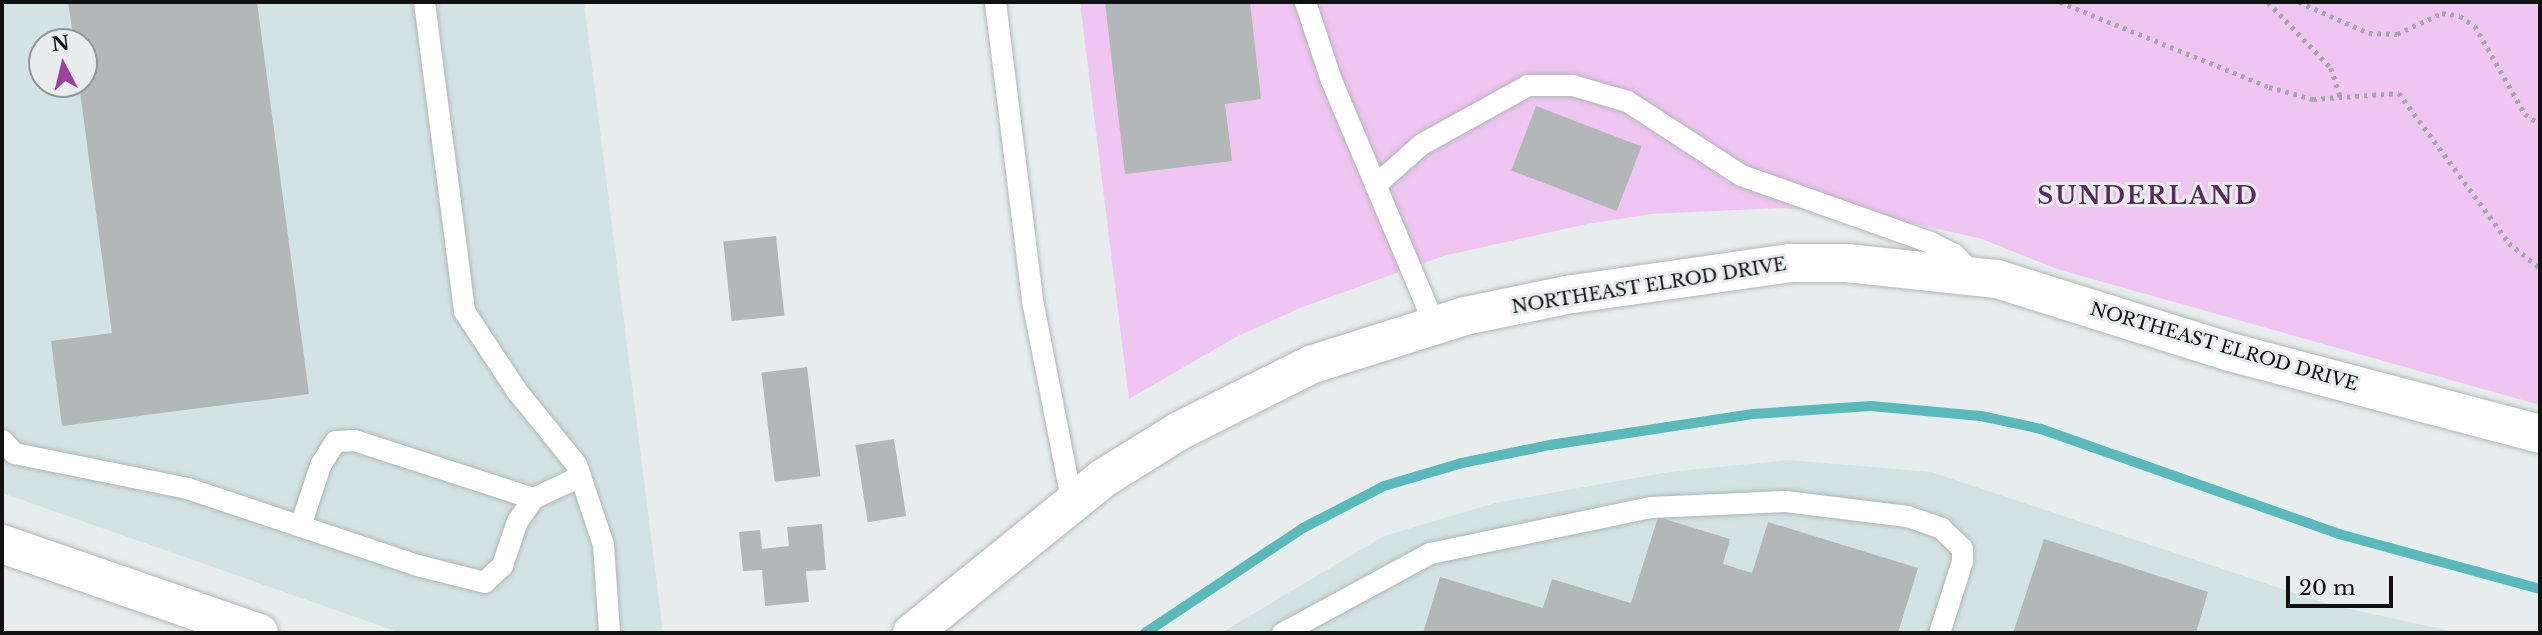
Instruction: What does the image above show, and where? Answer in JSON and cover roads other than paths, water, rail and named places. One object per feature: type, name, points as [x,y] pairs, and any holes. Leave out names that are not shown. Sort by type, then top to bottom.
[{"type":"street","name":"NORTHEAST ELROD DRIVE","points":[[912,633],[1072,503],[1178,430],[1313,364],[1434,324],[1566,295],[1790,263],[1847,263],[1974,276],[2230,352],[2540,434]]},
{"type":"street","points":[[2,544],[258,633]]},
{"type":"lane","points":[[424,2],[464,310],[516,390],[576,464],[603,544],[609,633]]},
{"type":"lane","points":[[995,2],[1033,305],[1072,503]]},
{"type":"lane","points":[[1305,2],[1375,185],[1434,324]]},
{"type":"lane","points":[[1375,185],[1421,144],[1528,85],[1572,85],[1627,101],[1741,175],[1930,242],[1954,254],[1974,276]]},
{"type":"lane","points":[[2,440],[14,453],[187,488],[300,526],[484,582],[502,565],[517,521],[533,498],[580,476]]},
{"type":"lane","points":[[300,526],[320,465],[335,441],[354,440],[533,498]]},
{"type":"lane","points":[[1282,633],[1430,554],[1650,507],[1785,501],[1907,516],[1941,528],[1962,548],[1962,561],[1940,633]]},
{"type":"waterway","points":[[1145,633],[1303,528],[1384,486],[1462,463],[1550,445],[1753,414],[1871,406],[1981,416],[2041,429],[2339,534],[2540,589]]},
{"type":"district","name":"SUNDERLAND","points":[[2148,196]]}]
